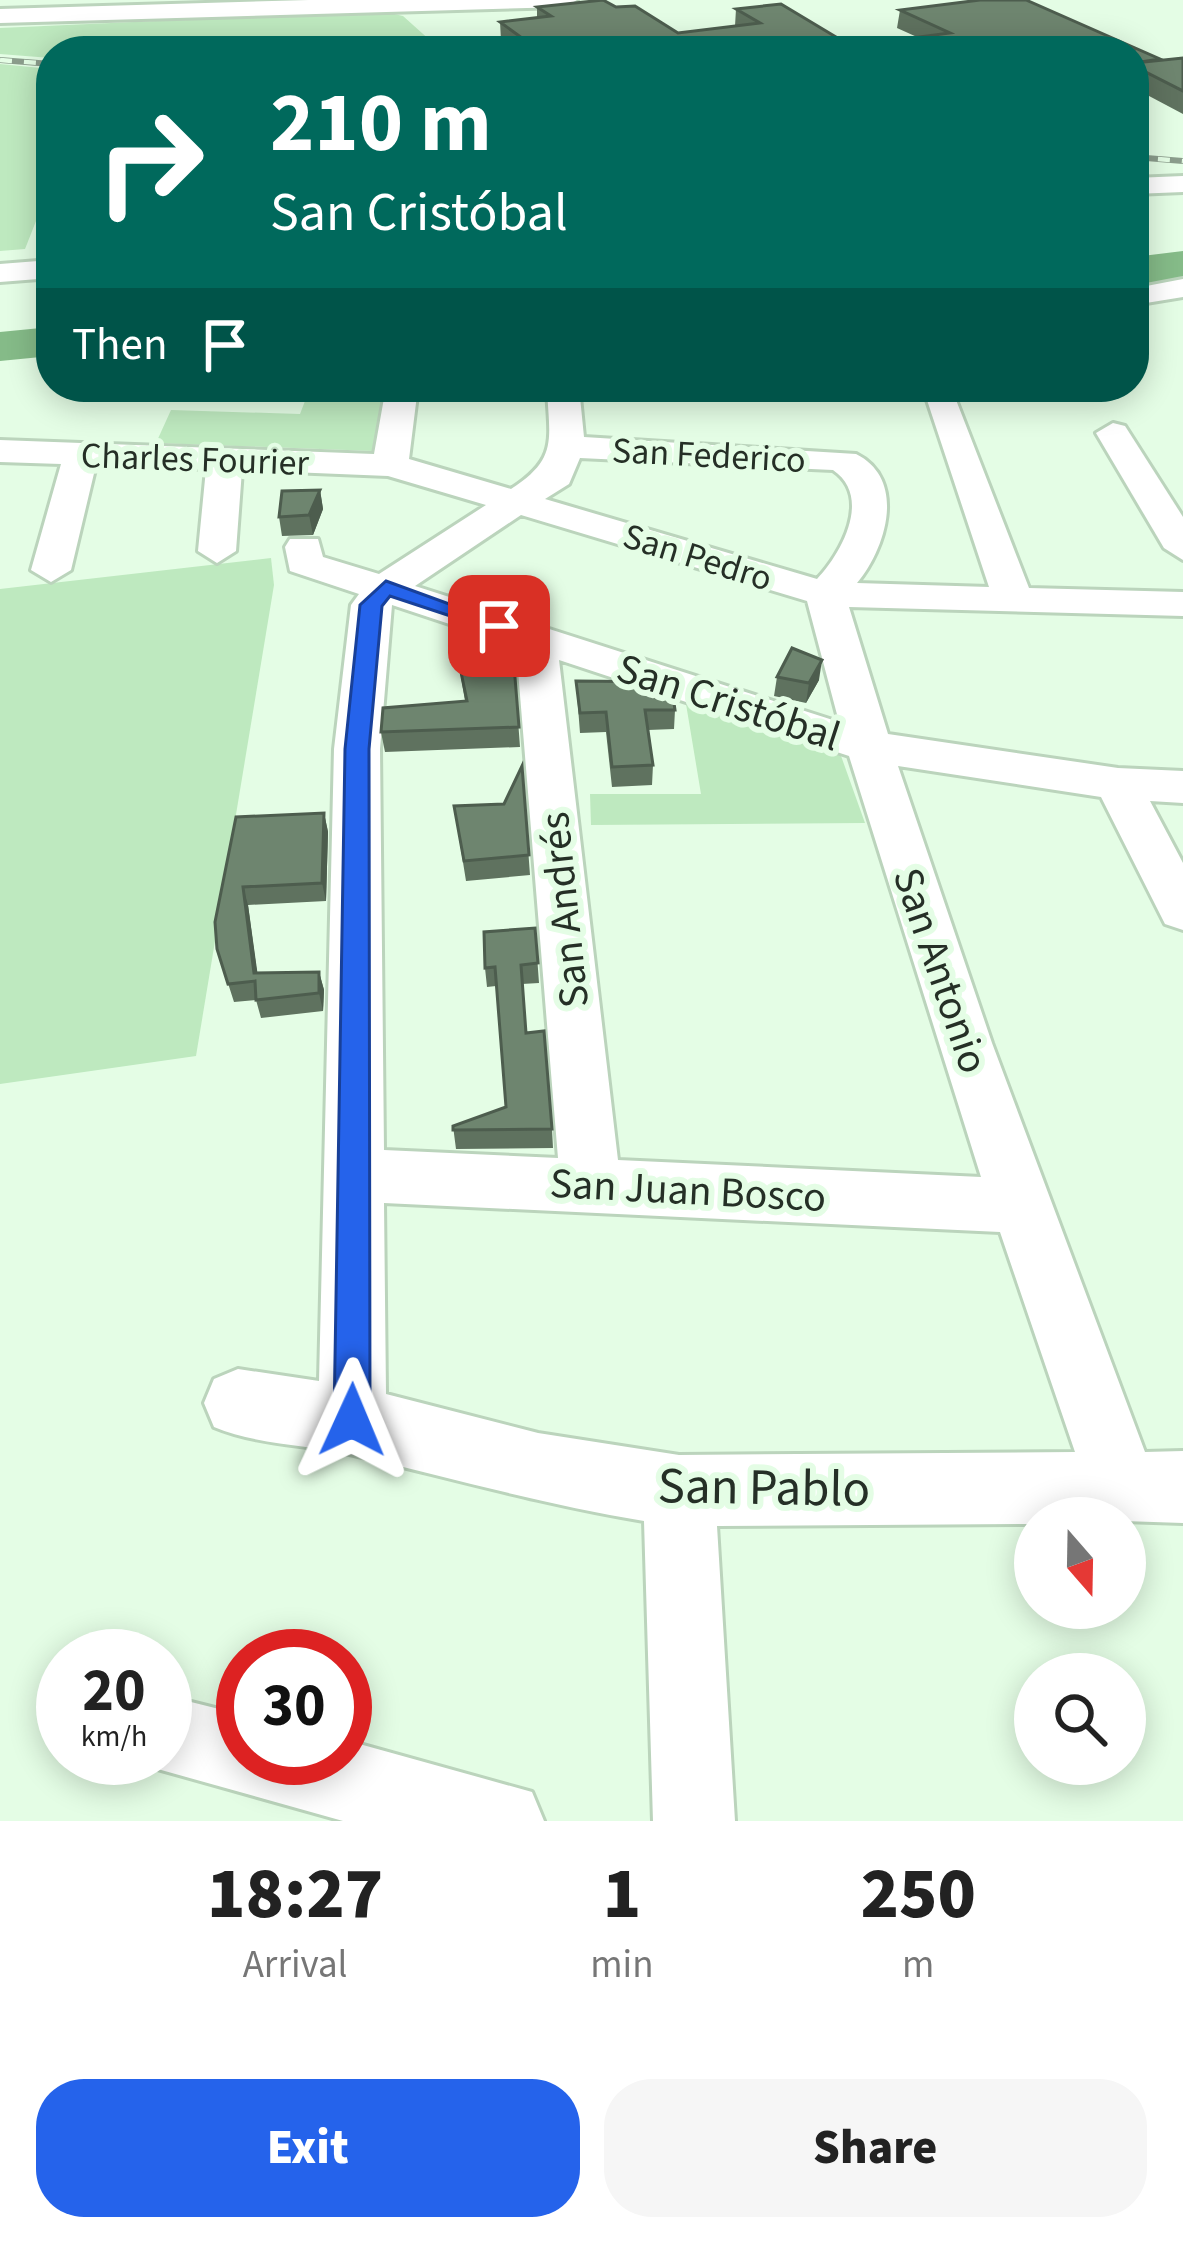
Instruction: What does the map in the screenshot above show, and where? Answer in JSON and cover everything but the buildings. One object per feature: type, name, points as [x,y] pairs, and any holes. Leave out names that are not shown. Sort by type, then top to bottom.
[{"type":"main road","points":[[0,6],[214,0]]},
{"type":"main road","points":[[0,20],[565,0]]},
{"type":"street","points":[[1149,185],[1183,184]]},
{"type":"street","points":[[0,273],[36,270]]},
{"type":"street","points":[[1149,294],[1183,288]]},
{"type":"street","points":[[390,465],[400,402]]},
{"type":"street","points":[[352,1420],[357,749],[371,605],[386,588],[556,476],[567,447],[563,402]]},
{"type":"street","points":[[944,402],[1014,601]]},
{"type":"street","points":[[1113,433],[1183,548]]},
{"type":"street","name":"San Federico","points":[[567,447],[850,463],[859,472],[872,532],[863,551],[825,594]]},
{"type":"street","name":"Charles Fourier","points":[[0,451],[390,465]]},
{"type":"street","points":[[51,570],[81,454]]},
{"type":"street","points":[[217,551],[225,461]]},
{"type":"street","name":"San Pedro","points":[[390,465],[825,594],[1183,604]]},
{"type":"street","name":"San Cristóbal","points":[[304,547],[304,563],[867,746],[1118,784],[1183,787]]},
{"type":"street","name":"San Antonio","points":[[825,594],[867,746],[1021,1206],[1152,1486]]},
{"type":"street","name":"San Andrés","points":[[536,638],[590,1182]]},
{"type":"street","points":[[1118,784],[1183,911]]},
{"type":"street","name":"San Juan Bosco","points":[[355,1175],[590,1182],[1021,1206]]},
{"type":"street","name":"San Pablo","points":[[238,1403],[352,1420],[538,1468],[679,1491],[1152,1486]]},
{"type":"street","points":[[679,1491],[694,1821]]},
{"type":"street","points":[[362,1785],[503,1821]]},
{"type":"shaded area","points":[[381,11],[403,16],[425,36],[36,36],[36,57],[0,54],[0,28]]},
{"type":"shaded area","points":[[0,64],[36,68],[36,221],[25,249],[0,251]]},
{"type":"shaded area","points":[[1183,251],[1183,280],[1149,286],[1149,255]]},
{"type":"shaded area","points":[[36,328],[36,357],[0,361],[0,332]]},
{"type":"shaded area","points":[[305,402],[387,402],[374,451],[156,443],[171,410],[300,414]]},
{"type":"shaded area","points":[[271,558],[274,585],[196,1056],[0,1084],[0,589]]},
{"type":"shaded area","points":[[685,698],[840,753],[865,823],[591,825],[590,794],[701,794]]},
{"type":"railway","points":[[0,60],[36,63]]},
{"type":"railway","points":[[1149,158],[1183,161]]},
{"type":"route","points":[[352,1420],[357,749],[371,605],[386,588],[499,626]]}]
